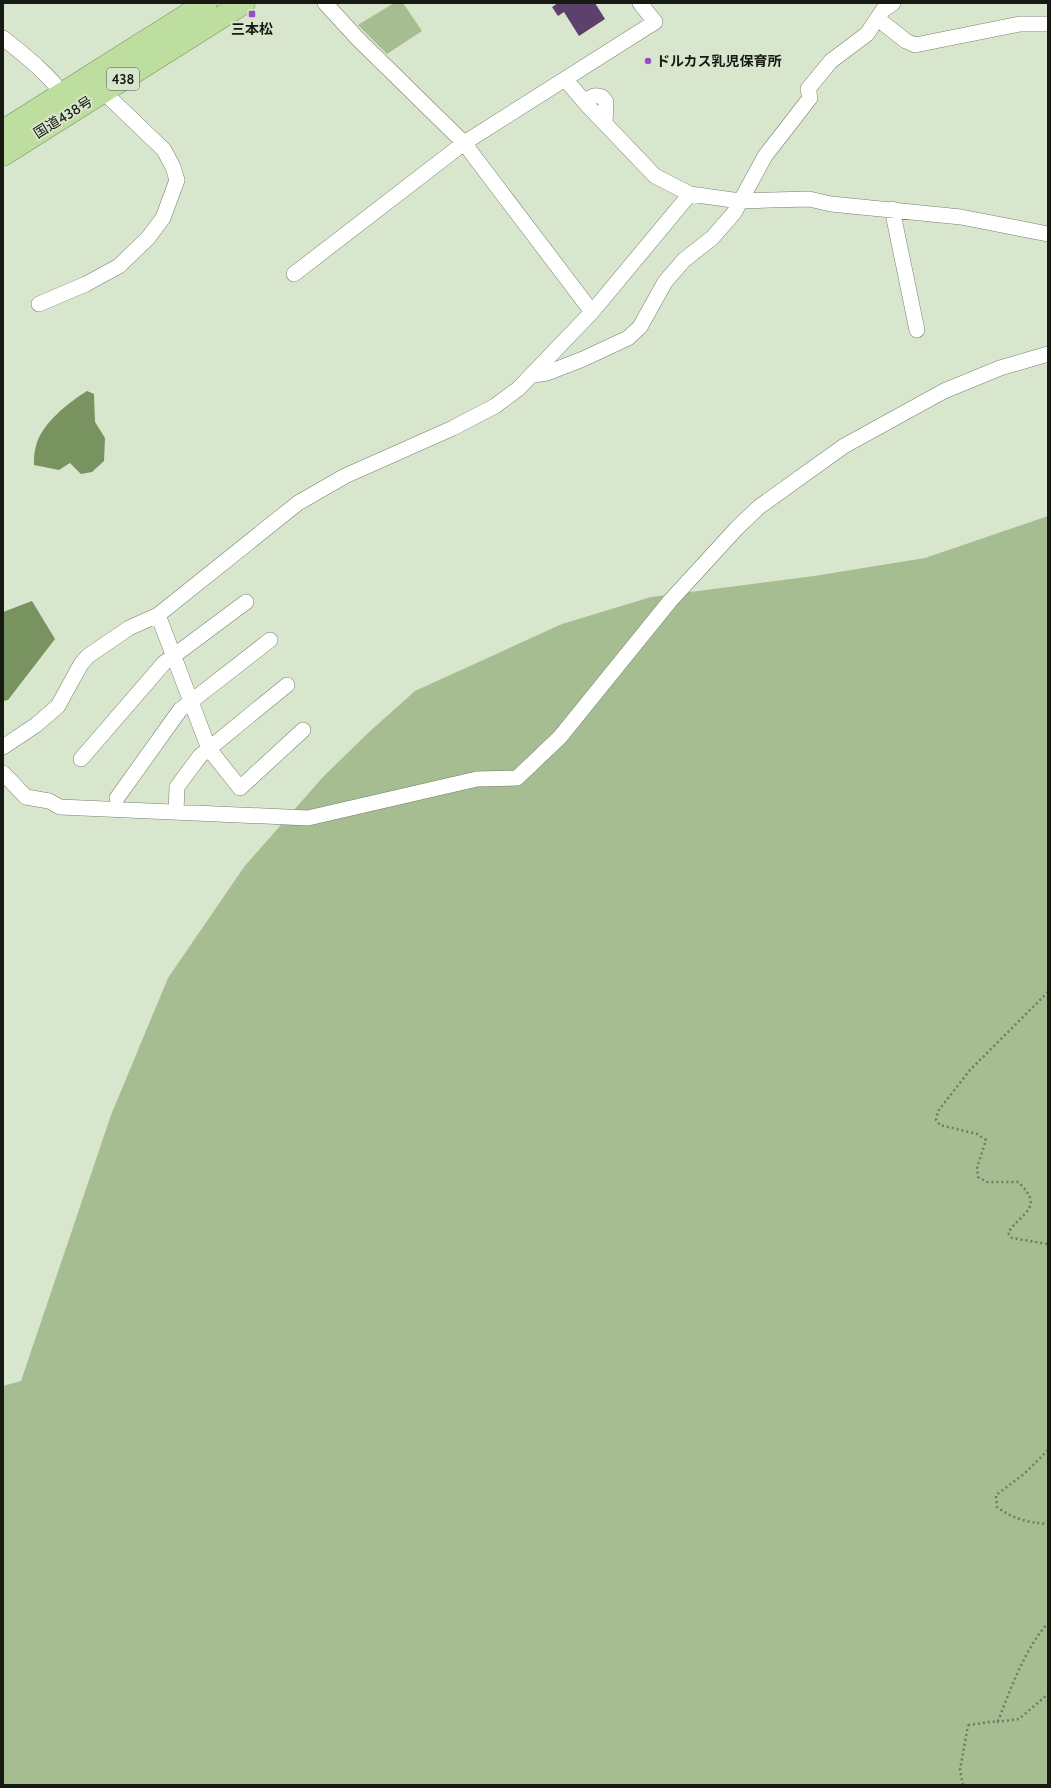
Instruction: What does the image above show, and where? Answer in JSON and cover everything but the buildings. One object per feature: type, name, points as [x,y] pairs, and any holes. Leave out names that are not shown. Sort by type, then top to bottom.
[{"type":"highway","name":"国道438号","points":[[98,83],[206,3]]},
{"type":"highway","name":"国道438号","points":[[3,155],[68,102],[98,83],[244,3]]},
{"type":"highway","name":"国道438号","points":[[3,131],[68,102]]},
{"type":"street","points":[[325,3],[358,39],[464,142],[592,312]]},
{"type":"street","points":[[294,274],[464,142],[655,22],[640,3]]},
{"type":"street","points":[[533,375],[547,373],[628,338],[640,327],[665,282],[684,260],[712,238],[734,213],[765,156],[810,98],[808,89],[831,61],[867,34],[883,10],[894,3]]},
{"type":"street","points":[[878,19],[906,41],[915,45],[1020,24],[1048,24]]},
{"type":"street","points":[[3,38],[36,64],[68,102]]},
{"type":"street","points":[[564,79],[655,176],[690,194],[740,201],[809,199],[831,204],[961,217],[1048,233]]},
{"type":"street","points":[[39,304],[86,284],[119,266],[148,238],[163,218],[171,200],[177,180],[173,167],[164,150],[98,83]]},
{"type":"street","points":[[3,747],[36,725],[58,706],[81,664],[88,656],[129,628],[158,615],[298,503],[345,476],[453,428],[495,406],[518,389],[592,312],[690,194]]},
{"type":"street","points":[[892,209],[917,330]]},
{"type":"street","points":[[3,773],[26,797],[49,801],[60,807],[308,818],[477,779],[517,778],[560,737],[670,601],[737,528],[759,507],[844,446],[944,391],[1000,368],[1048,354]]},
{"type":"street","points":[[81,759],[164,663],[246,602]]},
{"type":"street","points":[[158,615],[209,749],[240,788],[303,730]]},
{"type":"street","points":[[117,798],[180,710],[270,640]]},
{"type":"street","points":[[176,812],[176,787],[200,756],[288,685]]},
{"type":"path","points":[[1048,992],[970,1070],[938,1111],[936,1120],[940,1125],[977,1134],[986,1140],[977,1168],[978,1177],[987,1182],[1018,1182],[1028,1191],[1031,1203],[1026,1214],[1013,1225],[1008,1233],[1012,1238],[1048,1244]]},
{"type":"path","points":[[1048,1450],[1024,1474],[996,1495],[998,1506],[1004,1512],[1022,1521],[1048,1524]]},
{"type":"path","points":[[968,1725],[998,1721],[1013,1683],[1039,1633],[1048,1623]]},
{"type":"path","points":[[968,1725],[1019,1719],[1048,1694]]},
{"type":"path","points":[[962,1785],[960,1770],[968,1725]]},
{"type":"shaded area","points":[[394,3],[403,3],[422,31],[387,54],[358,25]]},
{"type":"shaded area","points":[[87,391],[94,394],[95,422],[105,438],[104,461],[92,472],[81,474],[70,463],[59,470],[34,465],[35,448],[44,430],[64,407]]},
{"type":"shaded area","points":[[1048,516],[1048,1785],[3,1785],[3,1386],[21,1381],[111,1115],[168,978],[244,867],[323,777],[369,732],[415,691],[562,624],[651,597],[814,576],[925,558]]},
{"type":"shaded area","points":[[32,601],[55,639],[8,700],[3,701],[3,612]]},
{"type":"place","name":"三本松","points":[[252,14]]},
{"type":"place","name":"ドルカス乳児保育所","points":[[648,61]]}]
